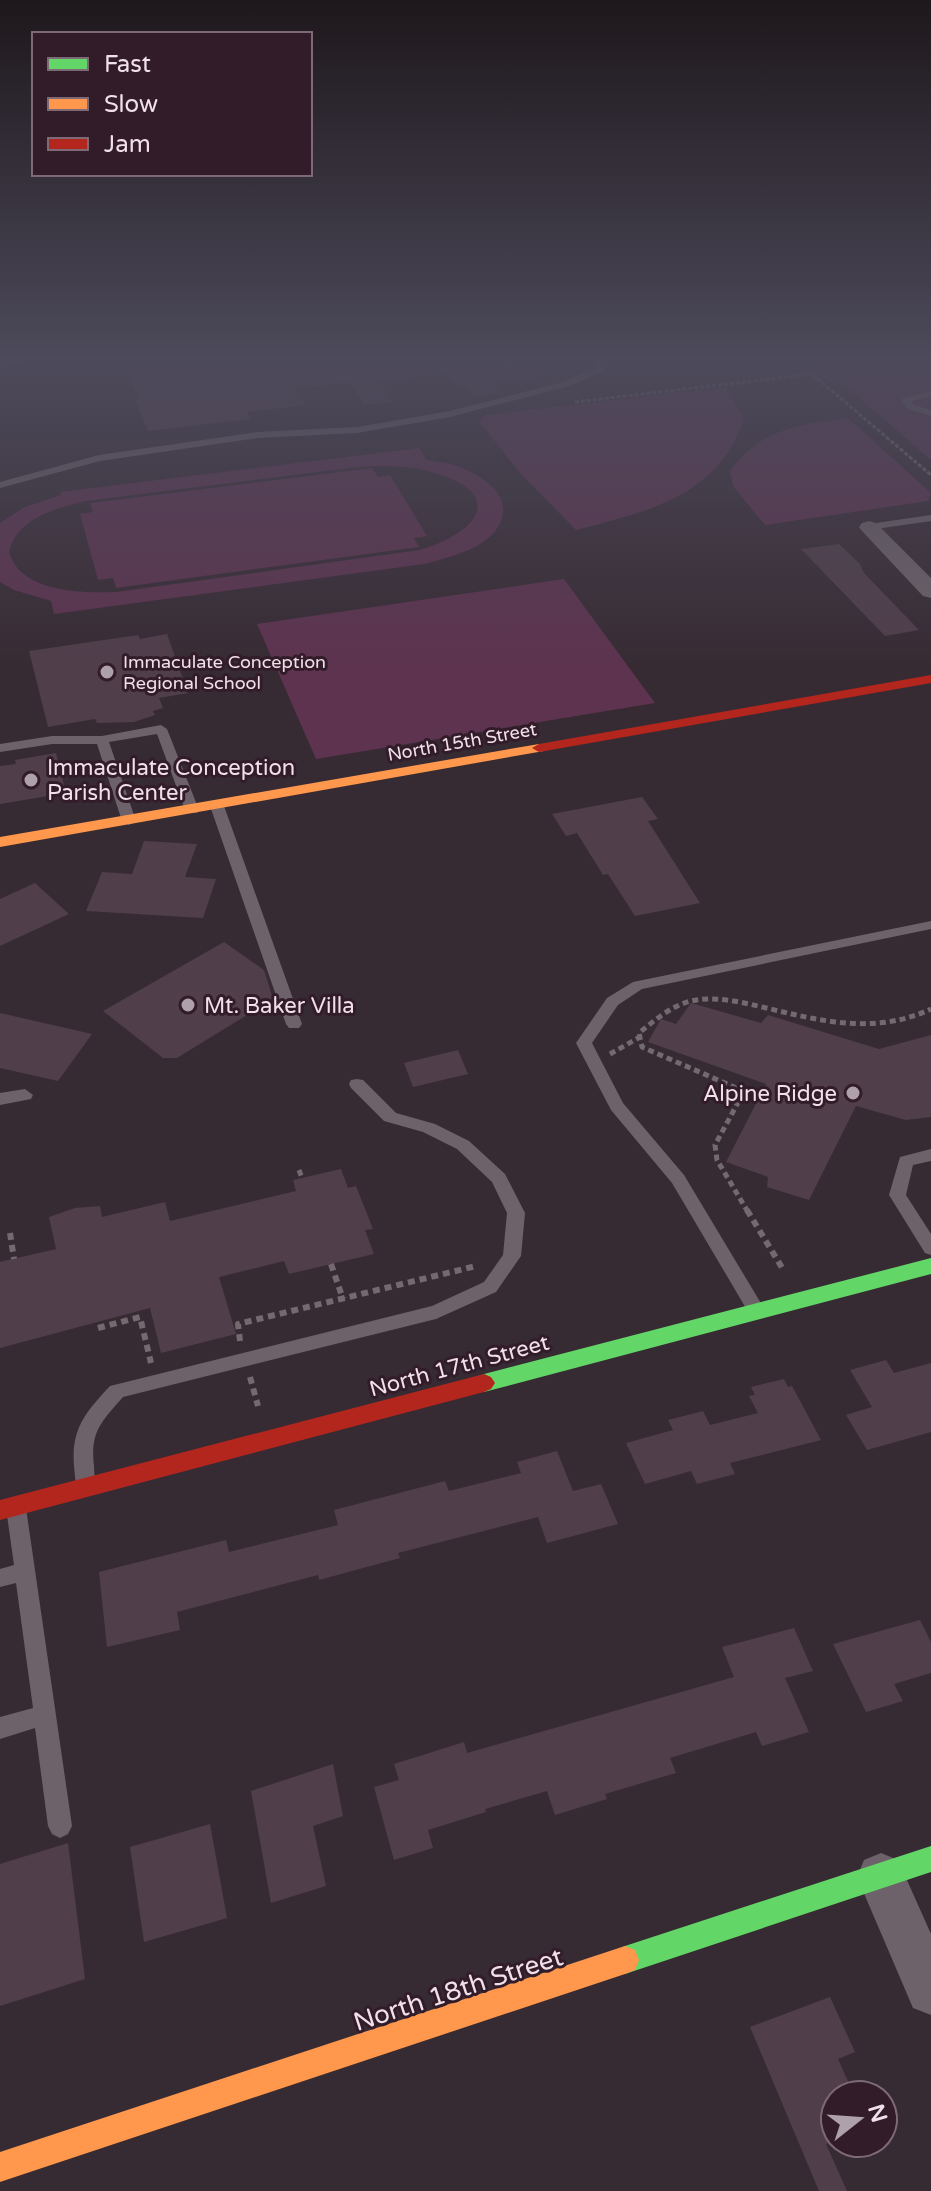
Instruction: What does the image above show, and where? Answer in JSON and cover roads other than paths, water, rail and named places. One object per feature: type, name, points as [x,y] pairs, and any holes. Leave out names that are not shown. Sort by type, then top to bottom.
[{"type":"street","points":[[869,527],[931,591]]},
{"type":"street","name":"North 15th Street","points":[[0,842],[931,679]]},
{"type":"street","name":"North 17th Street","points":[[8,1508],[931,1266]]},
{"type":"street","name":"North 18th Street","points":[[0,2167],[931,1859]]},
{"type":"street","points":[[881,1877],[931,1990]]},
{"type":"lane","points":[[0,485],[87,461]]},
{"type":"lane","points":[[869,527],[931,518]]},
{"type":"lane","points":[[0,748],[52,740],[102,740],[161,729],[192,810]]},
{"type":"lane","points":[[102,740],[129,821]]},
{"type":"lane","points":[[217,806],[294,1024]]},
{"type":"lane","points":[[757,1312],[678,1179],[617,1106],[584,1043],[604,1010],[625,989],[931,925]]},
{"type":"lane","points":[[86,1488],[82,1455],[85,1427],[117,1391],[436,1312],[490,1287],[512,1256],[516,1213],[499,1178],[463,1145],[429,1128],[390,1117],[357,1084]]},
{"type":"lane","points":[[0,1099],[25,1095]]},
{"type":"lane","points":[[931,1155],[906,1161],[897,1195],[931,1248]]},
{"type":"lane","points":[[8,1508],[24,1572],[60,1826]]},
{"type":"lane","points":[[0,1578],[24,1572]]},
{"type":"lane","points":[[0,1728],[44,1715]]},
{"type":"place","name":"Immaculate Conception Regional School","points":[[107,672]]},
{"type":"place","name":"Immaculate Conception Parish Center","points":[[31,780]]},
{"type":"place","name":"Mt. Baker Villa","points":[[188,1005]]},
{"type":"place","name":"Alpine Ridge","points":[[853,1093]]}]
